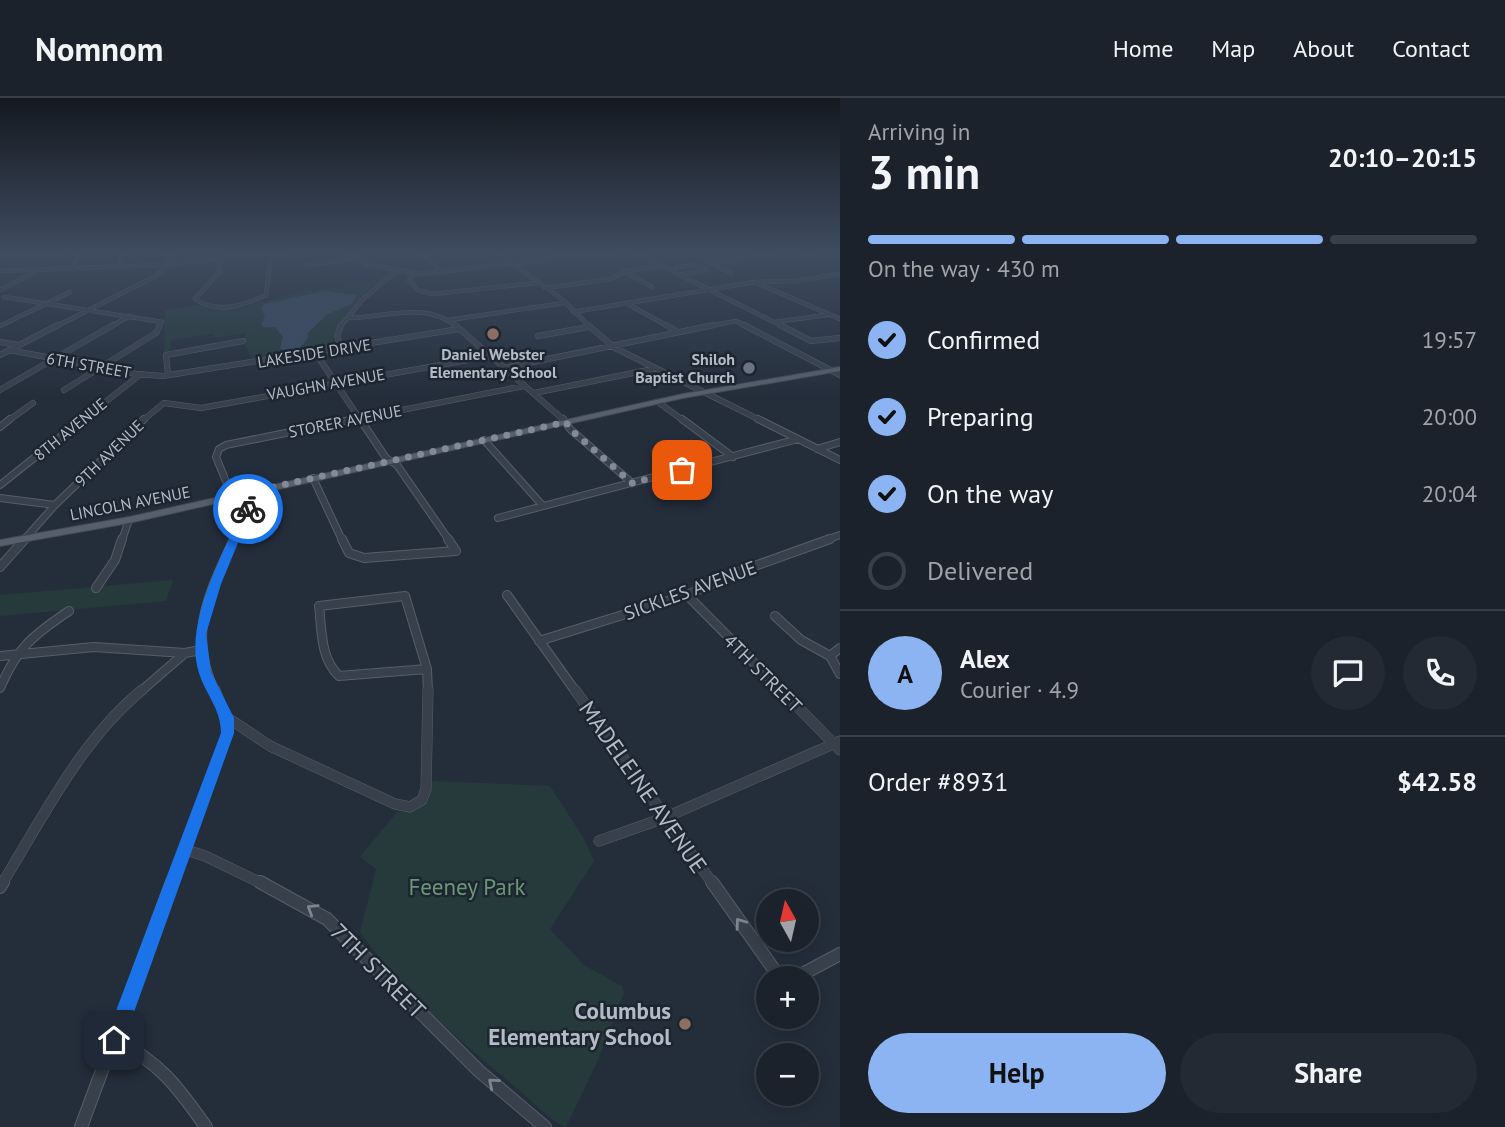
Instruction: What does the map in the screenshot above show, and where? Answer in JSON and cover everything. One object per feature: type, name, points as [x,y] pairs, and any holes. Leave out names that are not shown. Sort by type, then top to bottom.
[{"type":"main road","name":"LINCOLN AVENUE","points":[[0,543],[129,520],[657,402],[840,369]]},
{"type":"street","points":[[26,300],[161,321],[156,333],[64,390]]},
{"type":"street","points":[[0,326],[53,300]]},
{"type":"street","points":[[0,355],[108,300]]},
{"type":"street","points":[[197,300],[215,307],[239,306],[253,300]]},
{"type":"street","points":[[341,348],[337,333],[362,300]]},
{"type":"street","points":[[561,300],[611,346],[840,460]]},
{"type":"street","points":[[573,312],[644,300]]},
{"type":"street","points":[[728,300],[811,341],[840,338]]},
{"type":"street","points":[[795,300],[831,316]]},
{"type":"street","points":[[449,320],[565,303]]},
{"type":"street","points":[[626,303],[678,332]]},
{"type":"street","points":[[348,318],[423,311],[449,320],[632,483]]},
{"type":"street","points":[[0,390],[130,316]]},
{"type":"street","points":[[775,322],[840,316]]},
{"type":"street","points":[[503,368],[736,321],[840,375]]},
{"type":"street","points":[[538,336],[589,327]]},
{"type":"street","name":"LAKESIDE DRIVE","points":[[169,375],[459,329]]},
{"type":"street","points":[[169,375],[166,355],[243,341]]},
{"type":"street","points":[[0,342],[19,345]]},
{"type":"street","name":"6TH STREET","points":[[9,350],[102,368],[169,375]]},
{"type":"street","points":[[313,478],[349,553],[364,558],[456,551],[315,352]]},
{"type":"street","name":"VAUGHN AVENUE","points":[[164,403],[201,408],[490,356]]},
{"type":"street","points":[[534,393],[653,369]]},
{"type":"street","name":"8TH AVENUE","points":[[0,485],[102,402],[141,374]]},
{"type":"street","name":"STORER AVENUE","points":[[232,496],[216,457],[222,447],[524,386]]},
{"type":"street","points":[[657,402],[733,457]]},
{"type":"street","points":[[0,427],[33,403]]},
{"type":"street","name":"9TH AVENUE","points":[[0,567],[55,505],[164,403]]},
{"type":"street","points":[[498,518],[799,439]]},
{"type":"street","points":[[484,440],[543,506]]},
{"type":"street","points":[[817,449],[840,442]]},
{"type":"street","points":[[81,1127],[228,733],[228,718],[205,672],[201,634],[211,598],[255,491]]},
{"type":"street","points":[[0,498],[55,505]]},
{"type":"street","points":[[96,588],[116,560],[129,520]]},
{"type":"street","name":"SICKLES AVENUE","points":[[539,641],[687,595],[738,572],[840,535]]},
{"type":"street","name":"MADELEINE AVENUE","points":[[507,595],[771,966]]},
{"type":"street","name":"4TH STREET","points":[[687,595],[838,745]]},
{"type":"street","points":[[228,718],[270,746],[403,807],[416,805],[422,800],[426,778],[427,669],[405,596],[319,606],[325,652],[334,673],[345,677],[427,669]]},
{"type":"street","points":[[0,688],[13,655],[24,641],[69,611]]},
{"type":"street","points":[[775,616],[802,640],[830,656],[840,674]]},
{"type":"street","points":[[0,656],[94,647],[186,653],[201,650]]},
{"type":"street","points":[[830,656],[840,648]]},
{"type":"street","points":[[0,887],[98,736],[126,703],[186,653]]},
{"type":"street","points":[[599,841],[664,818],[838,745]]},
{"type":"street","name":"7TH STREET","points":[[186,850],[250,877],[327,919],[479,1071],[545,1127]]},
{"type":"street","points":[[818,966],[840,954]]},
{"type":"street","points":[[114,1040],[157,1062],[185,1094],[206,1127]]},
{"type":"green space","points":[[270,300],[359,300],[334,332],[332,339],[336,347],[252,360],[244,342],[246,333],[215,338],[213,334],[172,340],[168,353],[164,354],[165,310],[198,305],[217,309],[245,307]]},
{"type":"green space","points":[[173,580],[166,601],[0,616],[0,595]]},
{"type":"green space","name":"Feeney Park","points":[[433,781],[550,786],[583,837],[594,861],[550,929],[584,965],[622,986],[624,993],[598,1060],[566,1127],[548,1116],[435,1017],[395,976],[360,932],[376,869],[360,857],[397,812],[414,812],[428,802]]},
{"type":"water","points":[[283,300],[354,300],[351,304],[326,315],[307,334],[308,338],[299,349],[284,351],[280,348],[283,337],[275,327],[263,327],[261,324],[265,317],[261,308],[264,304]]},
{"type":"way so far","points":[[248,509],[255,491],[566,422],[570,429],[632,483],[682,470]]},
{"type":"place","name":"Daniel Webster Elementary School","points":[[493,334]]},
{"type":"place","name":"Shiloh Baptist Church","points":[[749,368]]},
{"type":"place","name":"Columbus Elementary School","points":[[685,1024]]},
{"type":"route","points":[[114,1040],[228,733],[228,718],[205,672],[201,634],[216,584],[248,509]]}]
